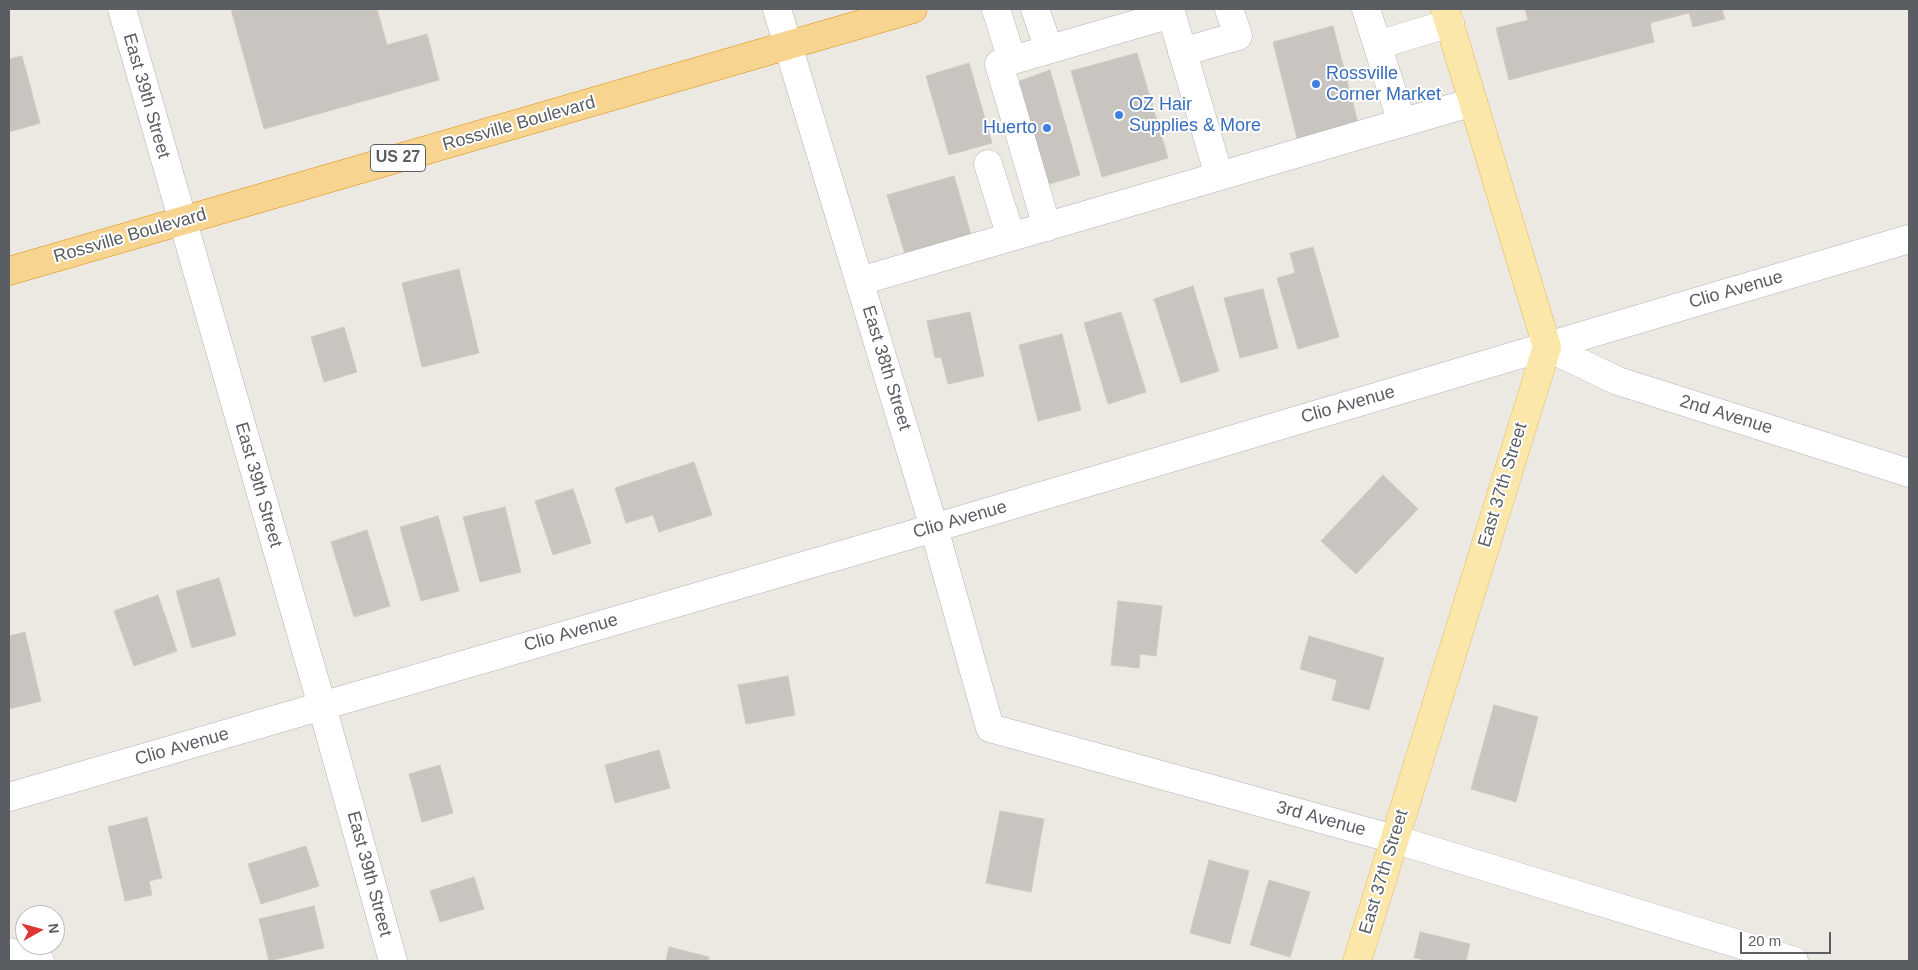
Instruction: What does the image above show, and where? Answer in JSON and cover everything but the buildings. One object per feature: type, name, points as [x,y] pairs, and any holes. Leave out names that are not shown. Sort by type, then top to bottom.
[{"type":"highway","name":"Rossville Boulevard","points":[[9,271],[913,9]]},
{"type":"main road","points":[[1448,16],[1546,346]]},
{"type":"main road","name":"East 37th Street","points":[[1357,961],[1546,346]]},
{"type":"street","name":"East 39th Street","points":[[122,9],[322,706],[393,961]]},
{"type":"street","name":"East 38th Street","points":[[777,9],[934,528],[990,728]]},
{"type":"street","points":[[996,9],[1012,60]]},
{"type":"street","points":[[1035,9],[1049,49]]},
{"type":"street","points":[[1182,52],[1238,36],[1229,9]]},
{"type":"street","points":[[1366,9],[1402,123]]},
{"type":"street","points":[[1047,226],[999,64],[1049,49],[1112,19],[1170,11],[1218,176]]},
{"type":"street","points":[[1378,45],[1448,16]]},
{"type":"street","points":[[860,282],[1473,102]]},
{"type":"street","points":[[988,164],[1011,237]]},
{"type":"street","name":"Clio Avenue","points":[[9,797],[934,528],[1909,239]]},
{"type":"street","name":"2nd Avenue","points":[[1546,346],[1618,381],[1909,473]]},
{"type":"street","name":"3rd Avenue","points":[[990,728],[1394,839],[1794,961]]},
{"type":"street","points":[[9,952],[40,961]]},
{"type":"place","name":"Rossville Corner Market","points":[[1316,84]]},
{"type":"place","name":"OZ Hair Supplies & More","points":[[1119,115]]},
{"type":"place","name":"Huerto","points":[[1047,128]]}]
